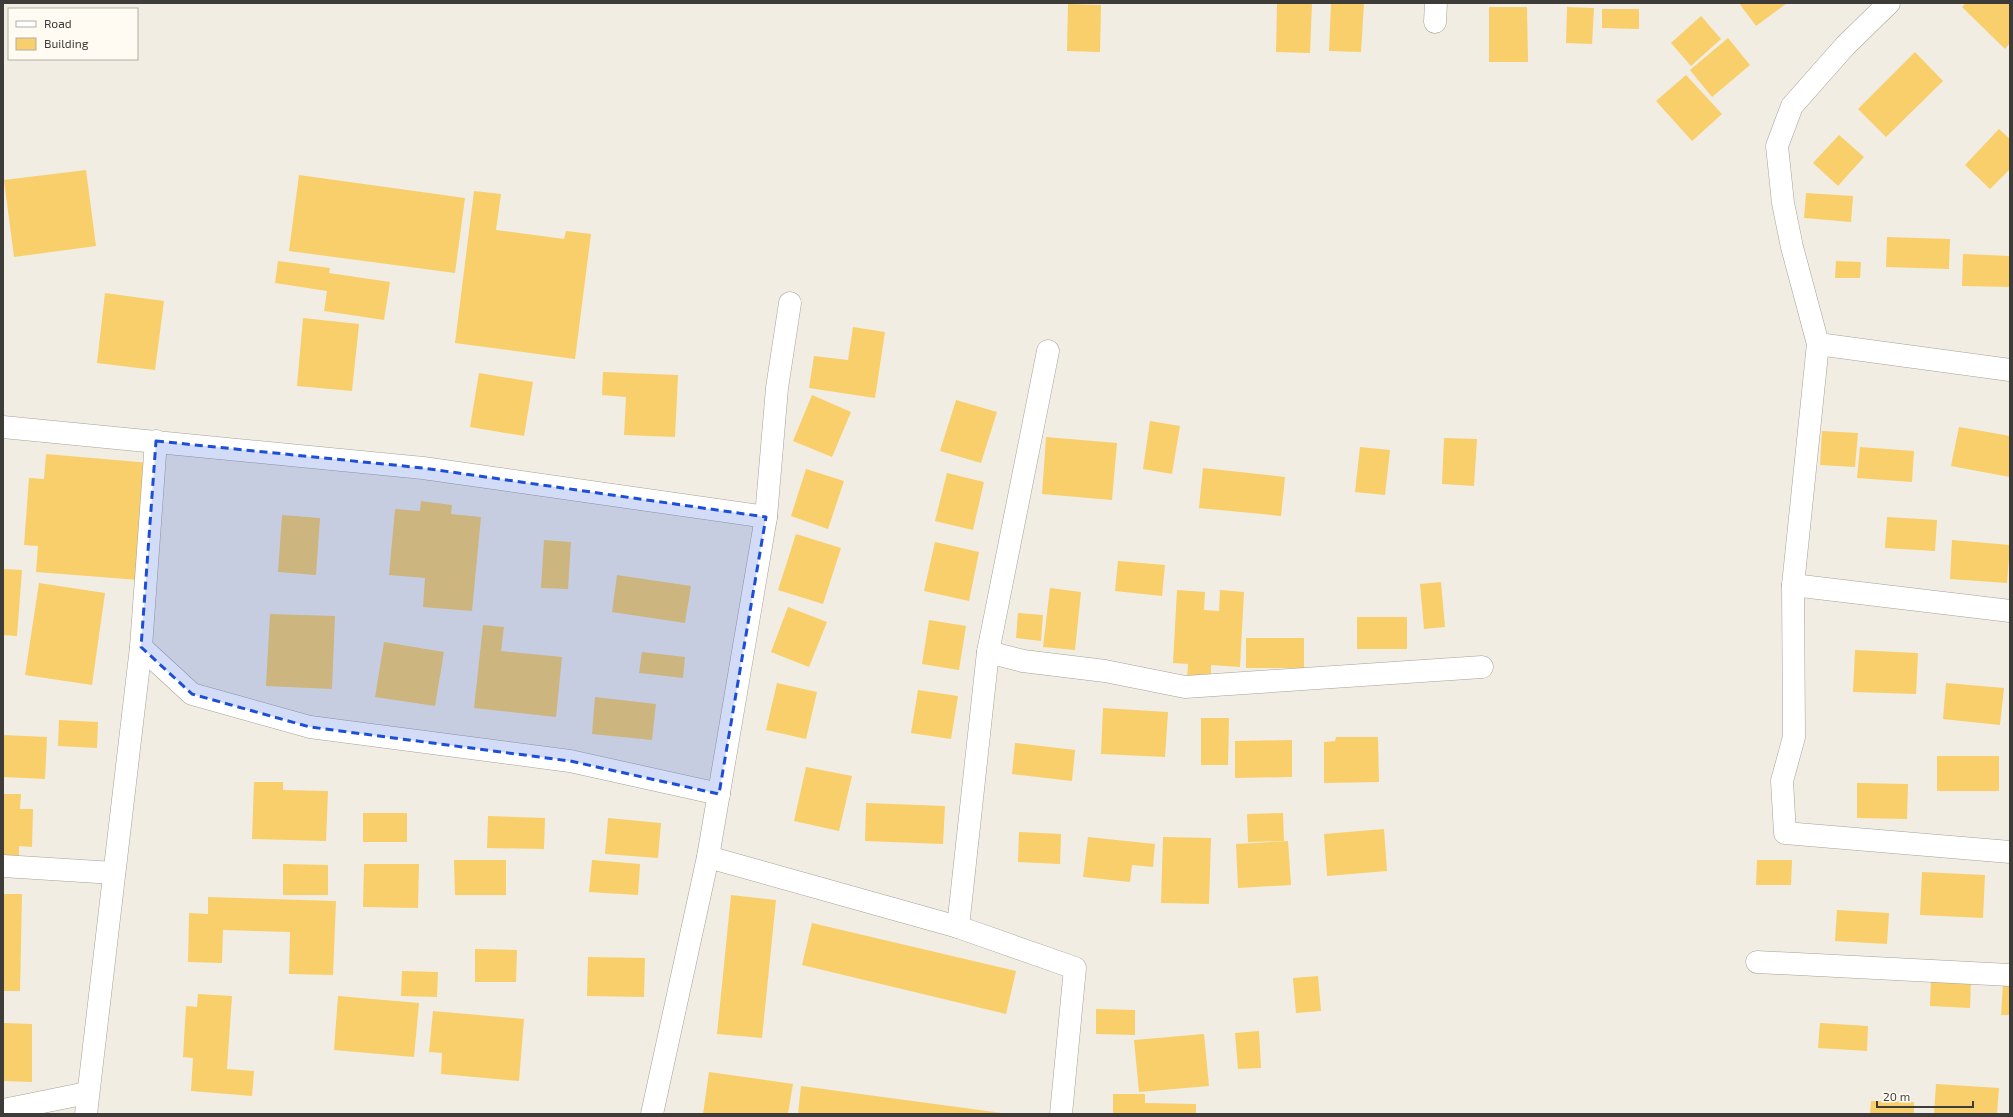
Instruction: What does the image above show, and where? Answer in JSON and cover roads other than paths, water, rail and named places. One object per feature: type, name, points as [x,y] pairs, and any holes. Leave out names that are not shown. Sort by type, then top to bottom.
[{"type":"street","points":[[1889,3],[1845,46],[1792,106],[1777,146],[1783,203],[1818,344],[1793,585],[1794,736],[1782,781],[1784,833],[2010,852]]},
{"type":"street","points":[[652,1114],[708,857],[766,517],[777,388],[790,303]]},
{"type":"street","points":[[1818,344],[2010,370]]},
{"type":"street","points":[[958,927],[988,652],[1048,351]]},
{"type":"street","points":[[3,427],[423,468],[766,517]]},
{"type":"street","points":[[3,1110],[86,1104],[141,647],[156,441]]},
{"type":"street","points":[[1793,585],[2010,610]]},
{"type":"street","points":[[141,647],[192,694],[310,727],[570,761],[718,794]]},
{"type":"street","points":[[988,652],[1023,661],[1105,671],[1185,686],[1482,667]]},
{"type":"street","points":[[708,857],[958,927],[1076,968],[1061,1114]]},
{"type":"street","points":[[3,866],[114,873]]},
{"type":"street","points":[[1757,962],[2010,975]]}]
